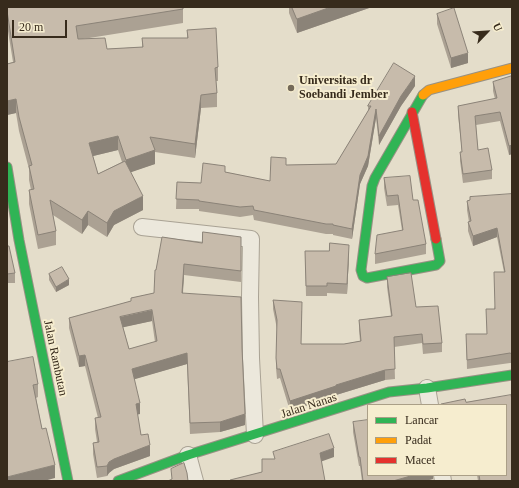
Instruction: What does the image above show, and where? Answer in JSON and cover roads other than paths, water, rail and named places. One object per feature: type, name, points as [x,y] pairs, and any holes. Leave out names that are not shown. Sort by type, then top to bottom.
[{"type":"street","points":[[412,112],[440,261],[436,265],[367,278],[363,276],[361,270],[372,186],[375,178],[412,112],[423,95],[429,90],[512,68]]},
{"type":"street","name":"Jalan Rambutan","points":[[7,167],[13,240],[68,481]]},
{"type":"street","points":[[142,227],[251,239],[250,350],[256,436]]},
{"type":"street","name":"Jalan Nanas","points":[[118,481],[188,455],[256,436],[389,392],[427,388],[512,375]]},
{"type":"street","points":[[427,388],[430,404]]},
{"type":"street","points":[[188,455],[195,481]]},
{"type":"place","name":"Universitas dr Soebandi Jember","points":[[291,88]]}]
